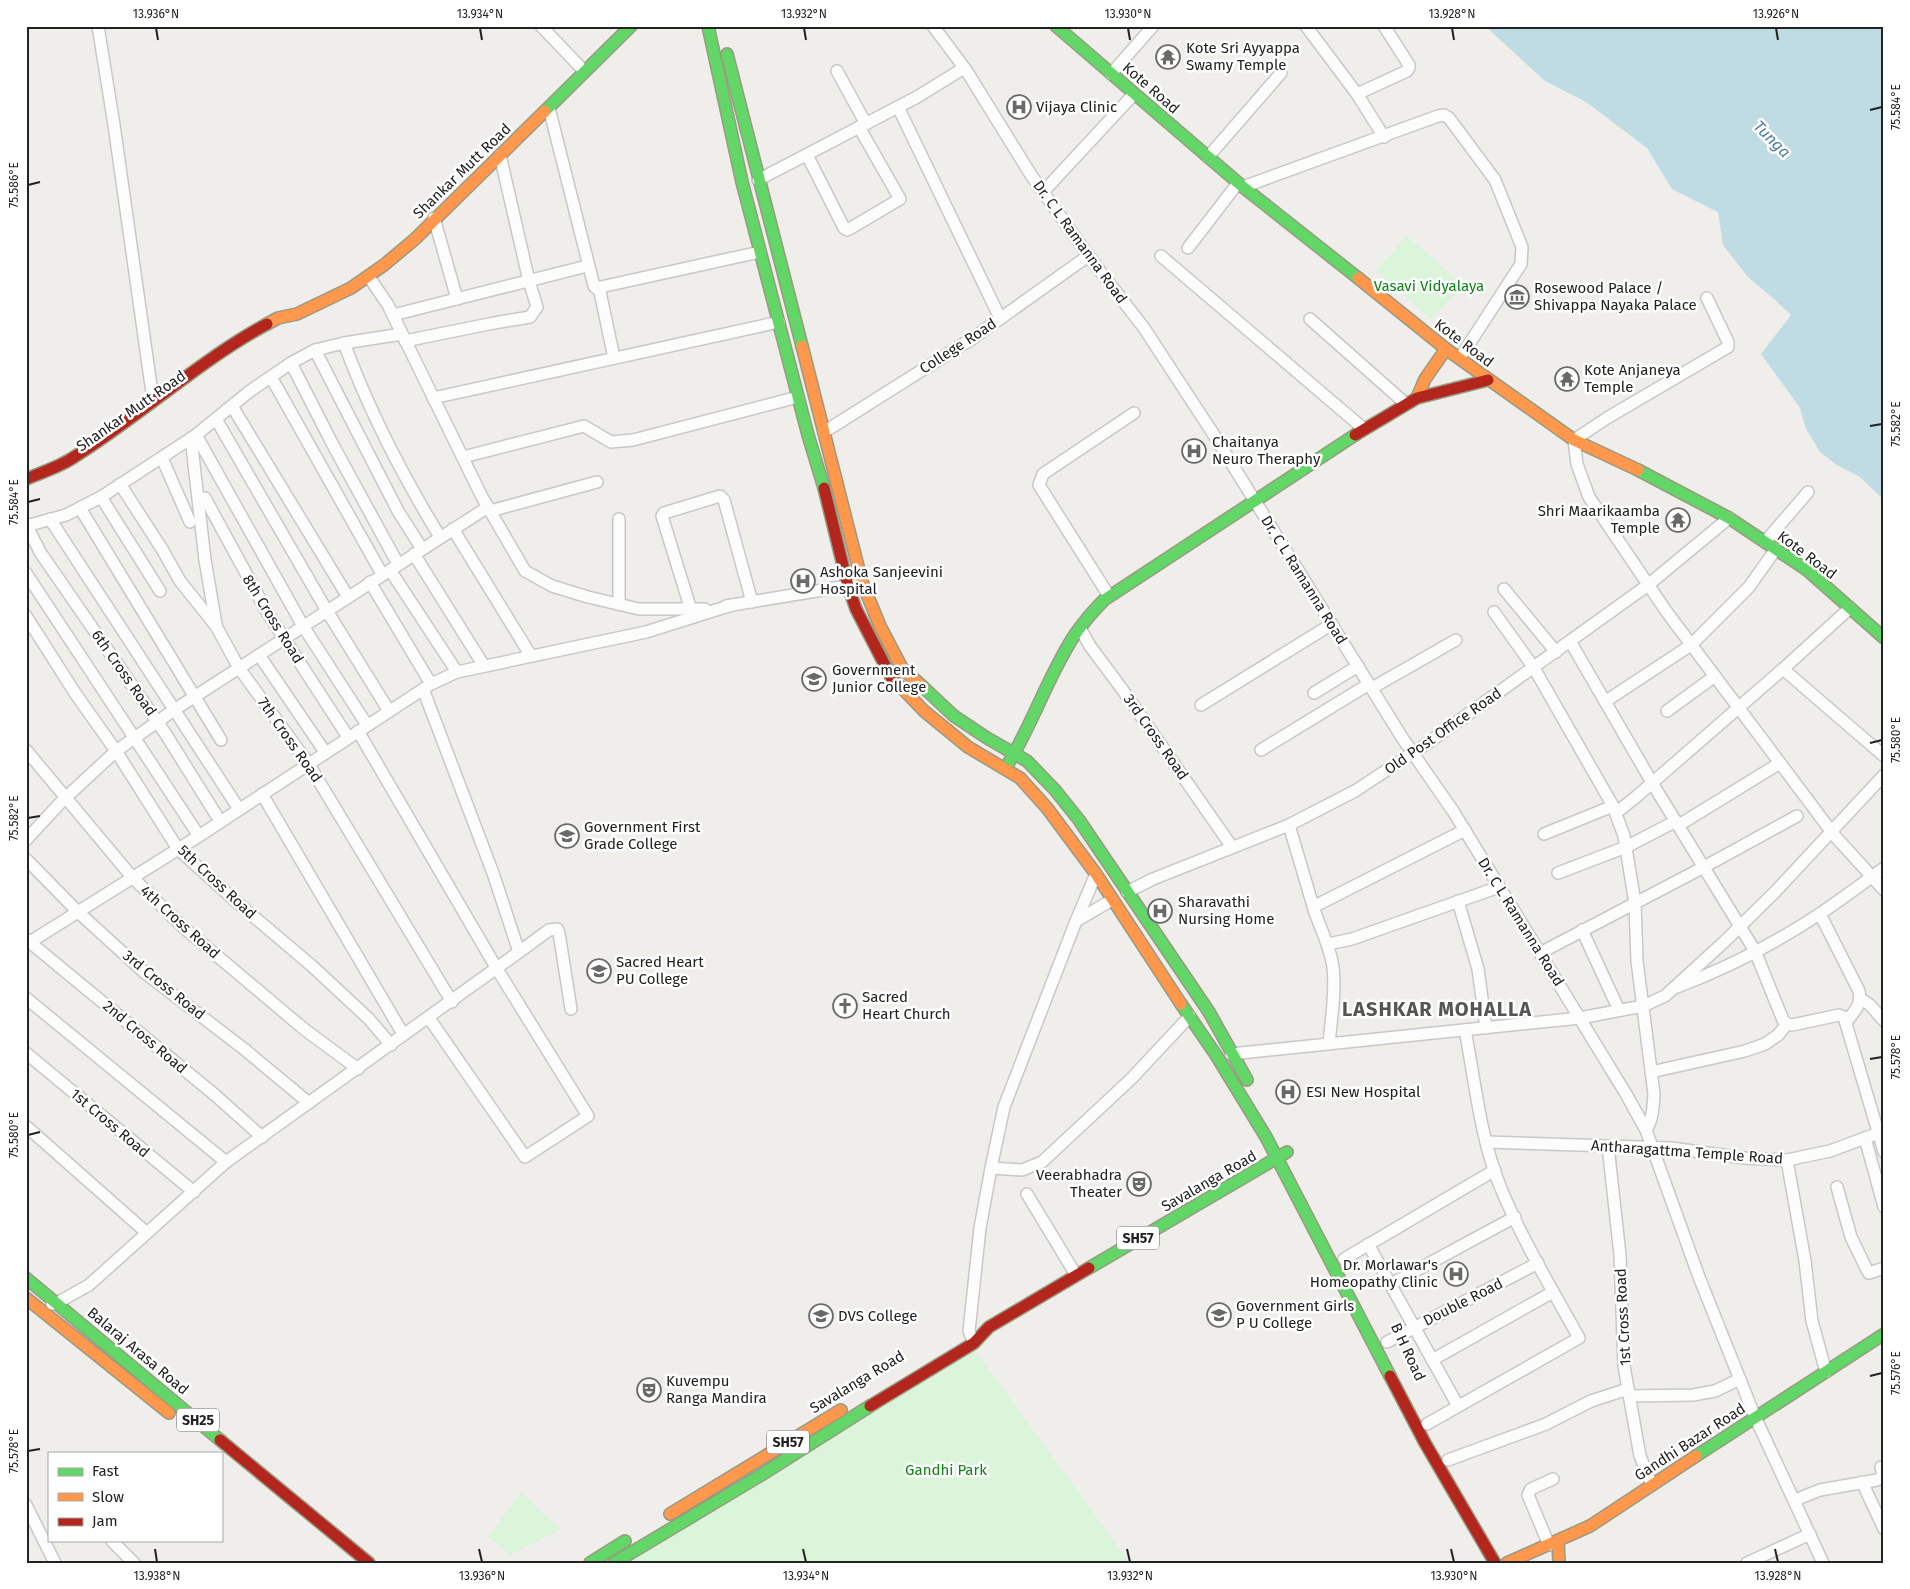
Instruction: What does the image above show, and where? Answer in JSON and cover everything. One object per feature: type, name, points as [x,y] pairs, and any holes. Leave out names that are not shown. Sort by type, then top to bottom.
[{"type":"main road","name":"Shankar Mutt Road","points":[[200,381],[243,348],[281,326],[297,314],[352,288],[401,252],[631,26]]},
{"type":"main road","points":[[708,26],[742,182],[798,397],[824,487],[848,586],[856,609],[891,677],[924,711],[968,747],[1020,778],[1047,808],[1096,874],[1250,1110],[1344,1284],[1422,1436],[1495,1563]]},
{"type":"main road","name":"Kote Road","points":[[1056,26],[1241,185],[1446,349],[1574,440],[1652,477],[1729,518],[1776,549],[1807,570],[1884,638]]},
{"type":"main road","points":[[725,45],[862,582],[880,626],[902,668],[954,716],[987,738],[1027,760],[1055,790],[1079,820],[1209,1012],[1231,1054],[1252,1088]]},
{"type":"main road","name":"Shankar Mutt Road","points":[[26,490],[256,330],[278,318],[297,314]]},
{"type":"main road","points":[[1411,401],[1446,349]]},
{"type":"main road","points":[[1004,770],[1033,721],[1047,686],[1088,614],[1110,596],[1364,429],[1411,401],[1488,380]]},
{"type":"main road","name":"Shankar Mutt Road","points":[[26,479],[44,478],[98,454],[163,409]]},
{"type":"main road","name":"Savalanga Road","points":[[965,1334],[989,1327],[1277,1159],[1290,1156],[1280,1138]]},
{"type":"main road","name":"Balaraj Arasa Road","points":[[26,1278],[369,1563]]},
{"type":"main road","name":"Balaraj Arasa Road","points":[[29,1304],[217,1452]]},
{"type":"main road","name":"Savalanga Road","points":[[614,1563],[761,1476],[863,1410],[974,1343],[989,1327]]},
{"type":"main road","name":"Gandhi Bazar Road","points":[[1506,1563],[1590,1526],[1884,1334]]},
{"type":"main road","name":"B H Road","points":[[1398,1366],[1427,1424],[1506,1563]]},
{"type":"main road","name":"Savalanga Road","points":[[661,1520],[852,1403]]},
{"type":"main road","points":[[222,1456],[355,1563]]},
{"type":"main road","points":[[590,1563],[637,1534]]},
{"type":"main road","points":[[1554,1543],[1559,1563]]},
{"type":"street","points":[[98,26],[153,400]]},
{"type":"street","points":[[541,26],[584,71]]},
{"type":"street","name":"Dr. C L Ramanna Road","points":[[933,26],[964,68],[1043,192],[1088,256],[1144,328],[1212,432],[1370,686],[1465,830],[1646,1130],[1699,1277],[1740,1380],[1823,1563]]},
{"type":"street","points":[[1111,74],[1153,26]]},
{"type":"street","points":[[1306,26],[1357,94],[1384,137]]},
{"type":"street","points":[[1357,94],[1407,71],[1409,68],[1409,65],[1384,26]]},
{"type":"street","points":[[758,180],[898,107],[964,68]]},
{"type":"street","points":[[807,155],[844,228],[847,230],[900,199],[837,71]]},
{"type":"street","points":[[1208,157],[1281,73]]},
{"type":"street","points":[[1043,192],[1134,94]]},
{"type":"street","points":[[898,107],[1000,318]]},
{"type":"street","points":[[548,108],[587,266],[594,286],[599,287],[760,252]]},
{"type":"street","points":[[1188,248],[1241,185],[1444,115],[1449,118],[1495,180],[1522,247],[1521,264],[1460,358]]},
{"type":"street","points":[[26,526],[66,515],[101,497],[194,436],[291,363],[315,350],[344,343],[404,337],[530,317],[537,307],[529,281],[500,155]]},
{"type":"street","points":[[434,218],[457,299]]},
{"type":"street","name":"College Road","points":[[824,432],[973,338],[1088,256]]},
{"type":"street","points":[[1161,256],[1364,429]]},
{"type":"street","points":[[393,315],[587,266]]},
{"type":"street","points":[[369,277],[388,305],[489,509],[524,572],[552,586],[640,609],[691,610],[752,602],[862,582]]},
{"type":"street","points":[[599,287],[614,358]]},
{"type":"street","points":[[1707,298],[1728,342],[1725,350],[1574,440],[1577,464],[1589,496],[1648,585],[1691,645],[1831,831],[1884,890]]},
{"type":"street","points":[[1310,319],[1411,401]]},
{"type":"street","points":[[433,398],[779,322]]},
{"type":"street","points":[[344,343],[355,372],[393,451],[440,537]]},
{"type":"street","points":[[315,350],[418,551],[484,666]]},
{"type":"street","points":[[291,363],[333,445],[390,569]]},
{"type":"street","points":[[271,377],[390,569],[457,672]]},
{"type":"street","points":[[463,457],[584,426],[611,442],[633,440],[798,397]]},
{"type":"street","points":[[232,406],[348,597]]},
{"type":"street","points":[[1110,596],[1039,485],[1039,481],[1043,474],[1134,413]]},
{"type":"street","points":[[216,419],[327,611],[389,711]]},
{"type":"street","points":[[194,436],[205,560],[216,626]]},
{"type":"street","points":[[194,436],[302,626],[358,731]]},
{"type":"street","points":[[162,458],[190,522]]},
{"type":"street","points":[[26,840],[66,796],[116,751],[195,696],[440,537],[489,509],[597,482]]},
{"type":"street","name":"7th Cross Road","points":[[120,484],[162,549],[180,581],[216,626],[239,668],[308,763],[452,1002]]},
{"type":"street","points":[[1765,542],[1808,492]]},
{"type":"street","points":[[691,610],[662,516],[664,513],[720,496],[724,500],[752,602]]},
{"type":"street","points":[[101,497],[160,591]]},
{"type":"street","name":"8th Cross Road","points":[[205,498],[266,612],[284,638],[358,731],[497,969],[588,1116],[525,1157],[429,1018]]},
{"type":"street","points":[[80,508],[221,740]]},
{"type":"street","name":"Old Post Office Road","points":[[1127,892],[1153,879],[1289,825],[1355,791],[1413,753],[1534,668],[1648,585],[1729,518]]},
{"type":"street","points":[[50,519],[238,809]]},
{"type":"street","points":[[619,519],[619,604]]},
{"type":"street","name":"6th Cross Road","points":[[26,526],[40,552],[157,722],[220,822]]},
{"type":"street","points":[[453,529],[532,656]]},
{"type":"street","points":[[1606,701],[1691,645],[1749,587],[1776,549]]},
{"type":"street","points":[[26,573],[198,836]]},
{"type":"street","points":[[370,582],[427,686],[519,952]]},
{"type":"street","points":[[1504,589],[1556,652]]},
{"type":"street","points":[[28,941],[178,849],[427,686],[457,672],[646,632],[732,605]]},
{"type":"street","points":[[1544,834],[1614,810],[1653,783],[1850,608]]},
{"type":"street","points":[[1494,612],[1534,668],[1614,810],[1624,836],[1635,903],[1637,961],[1654,1094],[1653,1114],[1651,1123],[1646,1130]]},
{"type":"street","name":"5th Cross Road","points":[[26,616],[75,693],[116,751],[178,849],[312,966],[369,1019],[391,1045]]},
{"type":"street","points":[[1201,705],[1332,624]]},
{"type":"street","name":"3rd Cross Road","points":[[1080,628],[1090,646],[1232,848]]},
{"type":"street","points":[[1261,750],[1370,686],[1456,640]]},
{"type":"street","points":[[1570,641],[1755,951],[1782,1020],[1788,1024]]},
{"type":"street","points":[[259,655],[325,752]]},
{"type":"street","points":[[1314,693],[1358,666]]},
{"type":"street","points":[[1783,669],[1884,756]]},
{"type":"street","points":[[1667,711],[1715,676]]},
{"type":"street","name":"4th Cross Road","points":[[26,750],[132,877],[191,934],[297,1023],[358,1069]]},
{"type":"street","points":[[1558,873],[1626,847],[1678,824],[1780,763]]},
{"type":"street","points":[[1231,1054],[1580,1018],[1643,1006],[1664,996],[1740,926],[1774,893],[1884,775]]},
{"type":"street","points":[[262,794],[403,1034]]},
{"type":"street","points":[[1540,953],[1797,816]]},
{"type":"street","points":[[1289,825],[1307,881],[1313,907],[1328,944],[1333,969],[1329,1044]]},
{"type":"street","points":[[1313,907],[1465,830]]},
{"type":"street","name":"3rd Cross Road","points":[[26,859],[77,911],[144,973],[237,1044],[309,1104]]},
{"type":"street","points":[[1671,990],[1701,978],[1755,951],[1820,914],[1884,868]]},
{"type":"street","points":[[974,1343],[965,1334],[980,1228],[1004,1107],[1096,874]]},
{"type":"street","points":[[1328,944],[1352,939],[1499,887]]},
{"type":"street","points":[[1076,921],[1112,900]]},
{"type":"street","points":[[1458,901],[1478,969],[1486,1028]]},
{"type":"street","points":[[1820,914],[1861,998],[1859,1005],[1846,1022]]},
{"type":"street","points":[[29,1304],[57,1303],[88,1285],[226,1162],[550,930],[557,930],[559,933],[570,1009]]},
{"type":"street","points":[[1582,930],[1619,1010]]},
{"type":"street","name":"2nd Cross Road","points":[[28,941],[215,1095],[262,1137]]},
{"type":"street","points":[[26,998],[226,1162]]},
{"type":"street","points":[[1861,998],[1884,1021]]},
{"type":"street","points":[[1651,1072],[1745,1051],[1765,1044],[1778,1035],[1788,1024],[1839,1015],[1844,1017],[1846,1022],[1882,1132],[1884,1152]]},
{"type":"street","points":[[991,1168],[1022,1170],[1042,1162],[1131,1079],[1190,1016]]},
{"type":"street","points":[[1427,1424],[1579,1338],[1515,1217],[1495,1170],[1486,1142],[1465,1030]]},
{"type":"street","name":"1st Cross Road","points":[[26,1053],[194,1192]]},
{"type":"street","points":[[27,1127],[147,1233]]},
{"type":"street","name":"Antharagattma Temple Road","points":[[1486,1142],[1653,1147],[1744,1158],[1787,1160],[1830,1151],[1882,1132]]},
{"type":"street","points":[[1865,1138],[1884,1206]]},
{"type":"street","name":"1st Cross Road","points":[[1608,1146],[1620,1255],[1622,1343],[1640,1456],[1652,1485]]},
{"type":"street","points":[[1787,1160],[1805,1261],[1812,1320],[1826,1372]]},
{"type":"street","points":[[1344,1259],[1495,1170]]},
{"type":"street","points":[[1837,1187],[1851,1237],[1867,1270],[1869,1273],[1872,1273],[1884,1268]]},
{"type":"street","points":[[1027,1194],[1076,1275]]},
{"type":"street","points":[[1391,1284],[1515,1217]]},
{"type":"street","points":[[1368,1244],[1458,1406]]},
{"type":"street","name":"Double Road","points":[[1387,1341],[1538,1263]]},
{"type":"street","points":[[1432,1360],[1554,1292]]},
{"type":"street","points":[[1448,1460],[1546,1424],[1591,1402],[1629,1392],[1694,1395],[1715,1391],[1740,1380]]},
{"type":"street","points":[[1795,1500],[1820,1490],[1881,1478],[1883,1476],[1881,1467]]},
{"type":"street","points":[[1553,1480],[1531,1489],[1528,1495],[1554,1543]]},
{"type":"street","points":[[1862,1482],[1884,1529]]},
{"type":"street","points":[[26,1505],[55,1563]]},
{"type":"street","points":[[1747,1563],[1810,1534]]},
{"type":"street","points":[[113,1542],[134,1563]]},
{"type":"green space","name":"Vasavi Vidyalaya","points":[[1407,236],[1464,286],[1430,319],[1376,270]]},
{"type":"green space","name":"Gandhi Park","points":[[972,1346],[1130,1563],[611,1563]]},
{"type":"green space","points":[[521,1493],[561,1529],[510,1555],[488,1536]]},
{"type":"water","name":"Tunga","points":[[1485,26],[1884,26],[1884,500],[1860,477],[1837,465],[1820,452],[1806,429],[1800,408],[1761,354],[1791,315],[1748,277],[1723,245],[1718,212],[1672,189],[1647,148],[1586,102],[1545,81]]},
{"type":"traffic: fast","points":[[545,111],[631,26]]},
{"type":"traffic: fast","points":[[708,26],[742,182],[808,435],[824,488]]},
{"type":"traffic: fast","points":[[1056,26],[1243,187],[1358,278]]},
{"type":"traffic: fast","points":[[727,54],[802,346]]},
{"type":"traffic: fast","points":[[1008,764],[1065,651],[1081,626],[1104,600],[1355,435]]},
{"type":"traffic: fast","points":[[1638,470],[1729,518],[1807,570],[1884,638]]},
{"type":"traffic: fast","points":[[923,687],[954,716],[1027,761],[1055,790],[1079,820],[1209,1012],[1247,1080]]},
{"type":"traffic: fast","points":[[1181,1004],[1216,1055],[1266,1137],[1390,1376]]},
{"type":"traffic: fast","points":[[1089,1268],[1287,1152]]},
{"type":"traffic: fast","points":[[26,1278],[220,1440]]},
{"type":"traffic: fast","points":[[1696,1456],[1884,1334]]},
{"type":"traffic: fast","points":[[614,1563],[761,1475],[870,1406]]},
{"type":"traffic: fast","points":[[590,1563],[625,1541]]},
{"type":"traffic: slow","points":[[267,324],[278,318],[297,314],[351,288],[384,265],[415,239],[545,111]]},
{"type":"traffic: slow","points":[[1358,278],[1446,349],[1574,440],[1638,470]]},
{"type":"traffic: slow","points":[[802,346],[862,582],[880,626],[902,668],[923,687]]},
{"type":"traffic: slow","points":[[1417,398],[1425,379],[1446,349]]},
{"type":"traffic: slow","points":[[901,687],[924,711],[968,747],[1020,778],[1047,808],[1096,874],[1181,1004]]},
{"type":"traffic: slow","points":[[26,1298],[169,1413]]},
{"type":"traffic: slow","points":[[670,1514],[841,1410]]},
{"type":"traffic: slow","points":[[1507,1563],[1590,1526],[1696,1456]]},
{"type":"traffic: slow","points":[[1558,1541],[1559,1563]]},
{"type":"traffic: jam","points":[[26,479],[71,459],[96,443],[216,355],[267,324]]},
{"type":"traffic: jam","points":[[1355,435],[1417,398],[1488,380]]},
{"type":"traffic: jam","points":[[824,488],[848,586],[856,609],[891,677],[901,687]]},
{"type":"traffic: jam","points":[[870,1406],[974,1343],[989,1327],[1089,1268]]},
{"type":"traffic: jam","points":[[1390,1376],[1425,1443],[1495,1563]]},
{"type":"traffic: jam","points":[[220,1440],[369,1563]]},
{"type":"place","name":"Kote Sri Ayyappa Swamy Temple","points":[[1168,57]]},
{"type":"place","name":"Vijaya Clinic","points":[[1019,107]]},
{"type":"place","name":"Rosewood Palace / Shivappa Nayaka Palace","points":[[1517,297]]},
{"type":"place","name":"Kote Anjaneya Temple","points":[[1567,379]]},
{"type":"place","name":"Chaitanya Neuro Theraphy","points":[[1194,451]]},
{"type":"place","name":"Shri Maarikaamba Temple","points":[[1678,520]]},
{"type":"place","name":"Ashoka Sanjeevini Hospital","points":[[803,581]]},
{"type":"place","name":"Government Junior College","points":[[814,679]]},
{"type":"place","name":"Government First Grade College","points":[[567,836]]},
{"type":"place","name":"Sharavathi Nursing Home","points":[[1160,911]]},
{"type":"place","name":"Sacred Heart PU College","points":[[599,971]]},
{"type":"place","name":"Sacred Heart Church","points":[[845,1006]]},
{"type":"place","name":"ESI New Hospital","points":[[1288,1092]]},
{"type":"place","name":"Veerabhadra Theater","points":[[1139,1184]]},
{"type":"place","name":"Dr. Morlawar's Homeopathy Clinic","points":[[1456,1274]]},
{"type":"place","name":"Government Girls P U College","points":[[1219,1315]]},
{"type":"place","name":"DVS College","points":[[821,1316]]},
{"type":"place","name":"Kuvempu Ranga Mandira","points":[[649,1390]]},
{"type":"district","name":"LASHKAR MOHALLA","points":[[1437,1009]]}]
